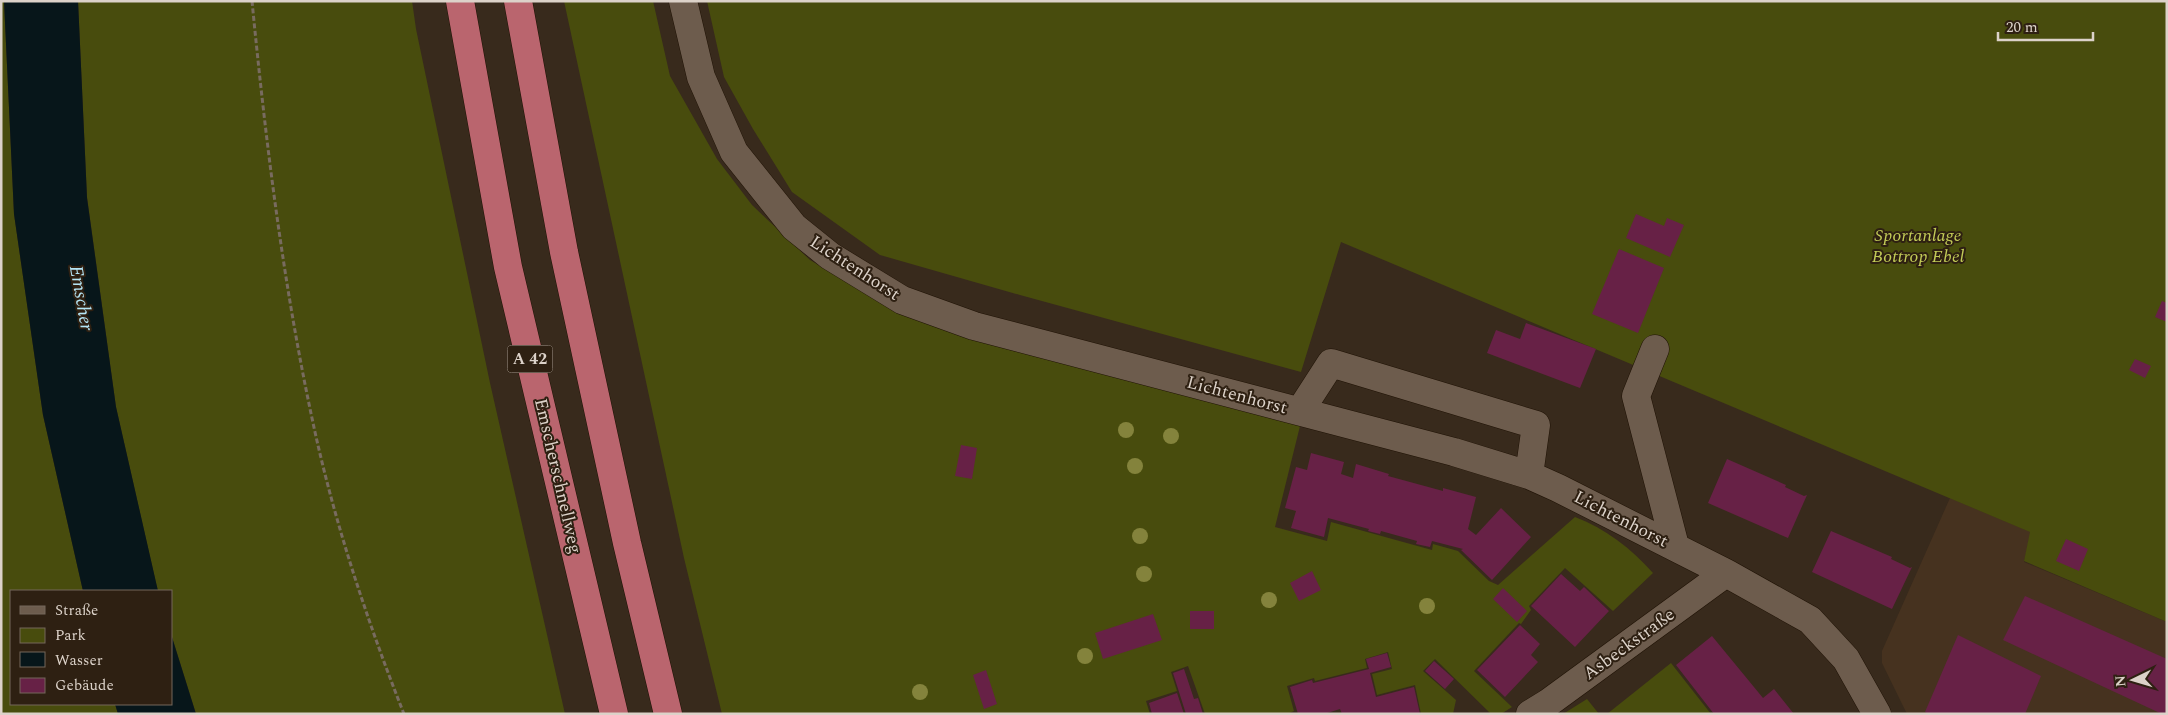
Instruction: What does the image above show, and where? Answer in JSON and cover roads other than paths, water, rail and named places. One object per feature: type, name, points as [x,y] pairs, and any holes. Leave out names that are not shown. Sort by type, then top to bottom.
[{"type":"highway","name":"Emscherschnellweg","points":[[460,1],[508,267],[614,714]]},
{"type":"highway","points":[[518,1],[564,252],[627,543],[668,714]]},
{"type":"street","name":"Lichtenhorst","points":[[683,1],[701,77],[734,152],[794,227],[830,256],[902,300],[974,326],[1454,452],[1529,475],[1675,546],[1810,620],[1846,659],[1876,714]]},
{"type":"street","points":[[1655,349],[1636,396],[1675,546]]},
{"type":"street","points":[[1300,412],[1331,363],[1536,425],[1529,475]]},
{"type":"street","name":"Asbeckstraße","points":[[1530,714],[1548,703],[1726,573]]},
{"type":"water","name":"Emscher","points":[[4,1],[78,1],[87,198],[116,407],[158,590],[83,590],[43,415],[14,214]]},
{"type":"water","points":[[172,637],[196,714],[118,714],[115,705],[172,705]]},
{"type":"park label","name":"Sportanlage Bottrop Ebel","points":[[1918,245]]}]
